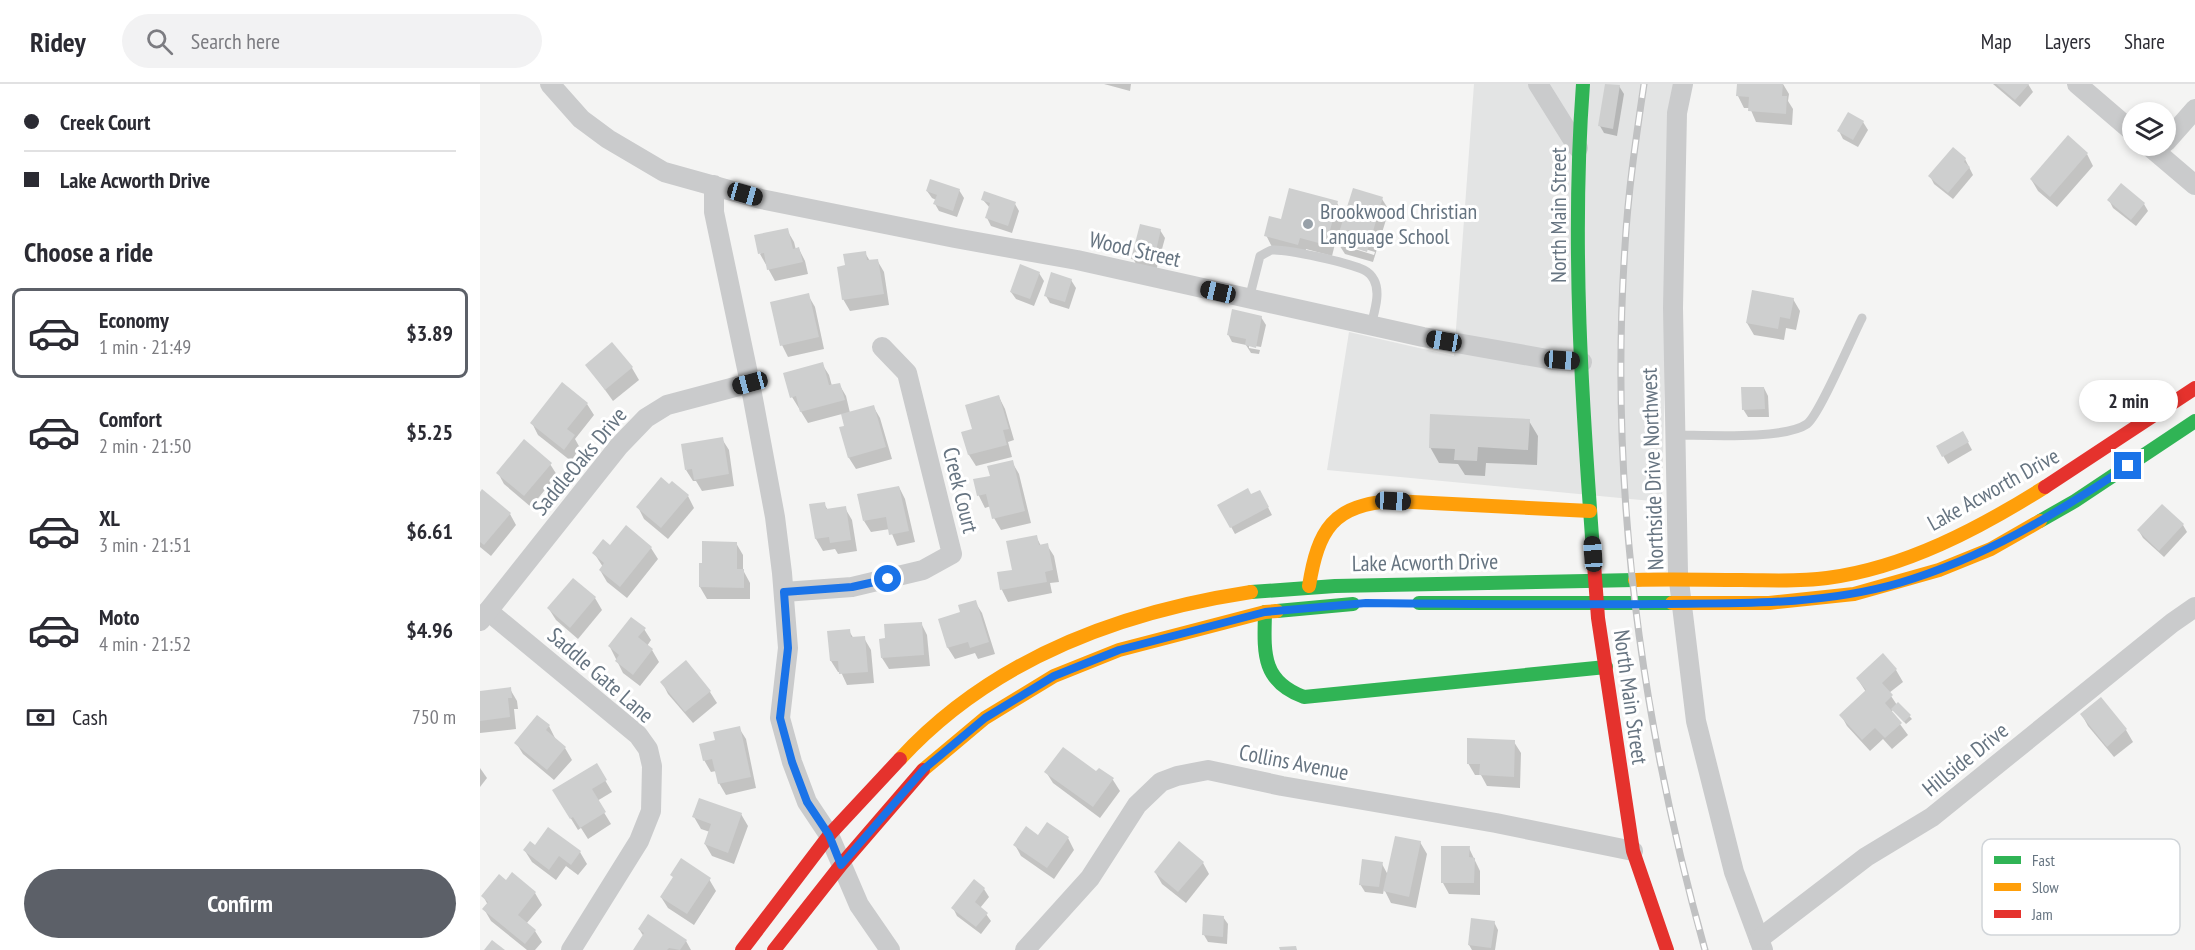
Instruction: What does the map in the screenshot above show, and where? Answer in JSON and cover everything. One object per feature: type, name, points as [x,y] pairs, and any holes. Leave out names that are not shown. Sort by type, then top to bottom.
[{"type":"main road","name":"North Main Street","points":[[1583,84],[1578,148],[1577,261],[1585,449],[1598,618],[1633,851],[1667,950]]},
{"type":"main road","name":"Lake Acworth Drive","points":[[742,950],[829,835],[857,808],[911,746],[942,718],[1010,670],[1045,651],[1132,617],[1237,593],[1309,586],[1556,580],[1779,580],[1839,576],[1889,563],[1934,547],[1988,521],[2053,482],[2195,388]]},
{"type":"main road","name":"Lake Acworth Drive","points":[[1402,603],[1558,605],[1768,603],[1854,594],[1939,570],[1991,549],[2075,501],[2195,422]]},
{"type":"main road","points":[[1309,586],[1316,553],[1326,530],[1337,517],[1360,504],[1372,501],[1393,501],[1590,511]]},
{"type":"main road","name":"Lake Acworth Drive","points":[[774,950],[841,865],[924,769],[985,718],[1054,676],[1119,650],[1265,612],[1366,603]]},
{"type":"main road","points":[[1265,612],[1264,645],[1272,675],[1286,690],[1304,697],[1581,671],[1606,666]]},
{"type":"street","name":"Wood Street","points":[[550,84],[581,119],[608,139],[664,172],[761,199],[1077,260],[1423,337],[1553,360],[1582,362]]},
{"type":"street","points":[[1538,84],[1578,148]]},
{"type":"street","name":"Northside Drive Northwest","points":[[1683,84],[1677,113],[1672,308],[1678,573],[1696,722],[1734,872],[1761,945]]},
{"type":"street","points":[[2077,84],[2122,123]]},
{"type":"street","points":[[2176,129],[2195,109]]},
{"type":"street","points":[[2168,156],[2195,185]]},
{"type":"street","points":[[714,185],[714,212],[775,516],[788,648],[780,718],[792,762],[807,802],[829,835],[859,905],[890,950]]},
{"type":"street","name":"Creek Court","points":[[784,592],[852,587],[923,570],[952,554],[907,373],[882,347]]},
{"type":"street","name":"SaddleOaks Drive","points":[[484,616],[619,446],[646,418],[667,405],[750,383]]},
{"type":"street","name":"Hillside Drive","points":[[1761,945],[1866,857],[1932,817],[2172,623],[2195,608]]},
{"type":"street","name":"Saddle Gate Lane","points":[[484,616],[638,735],[648,749],[652,766],[651,811],[639,841],[571,950]]},
{"type":"street","name":"Collins Avenue","points":[[1025,950],[1090,878],[1137,805],[1161,782],[1177,776],[1208,770],[1282,786],[1396,804],[1633,851]]},
{"type":"lane","points":[[1249,299],[1260,256],[1270,250],[1336,262],[1364,270],[1373,277],[1376,286],[1376,304],[1371,326]]},
{"type":"lane","points":[[1675,435],[1781,434],[1808,424],[1822,401],[1862,318]]},
{"type":"shaded area","points":[[1474,84],[1689,84],[1666,326],[1662,502],[1327,470],[1349,332],[1454,356]]},
{"type":"building","points":[[1605,84],[1620,85],[1613,129],[1598,126]]},
{"type":"building","points":[[1737,84],[1783,84],[1782,96],[1787,96],[1786,114],[1748,111],[1749,97],[1736,96]]},
{"type":"building","points":[[1996,84],[2029,84],[2015,100]]},
{"type":"building","points":[[1848,112],[1864,121],[1853,140],[1837,131]]},
{"type":"building","points":[[2068,135],[2088,153],[2050,197],[2030,179]]},
{"type":"building","points":[[1953,147],[1966,158],[1964,162],[1970,167],[1948,193],[1928,176]]},
{"type":"building","points":[[930,179],[960,189],[953,211],[933,204],[937,195],[926,191]]},
{"type":"building","points":[[2121,183],[2145,203],[2131,220],[2107,200]]},
{"type":"building","points":[[1289,188],[1338,201],[1326,245],[1300,238],[1298,245],[1264,236],[1269,216],[1281,219]]},
{"type":"building","points":[[1353,188],[1383,197],[1367,252],[1336,242]]},
{"type":"building","points":[[984,191],[1016,202],[1008,226],[985,218],[990,203],[981,200]]},
{"type":"building","points":[[1140,224],[1161,229],[1153,264],[1131,259]]},
{"type":"building","points":[[788,228],[793,249],[799,247],[803,262],[767,270],[764,253],[758,254],[754,235]]},
{"type":"building","points":[[866,251],[867,260],[878,259],[884,294],[842,300],[837,267],[845,265],[843,254]]},
{"type":"building","points":[[1020,264],[1040,272],[1030,299],[1010,292]]},
{"type":"building","points":[[1051,272],[1072,279],[1065,302],[1044,296]]},
{"type":"building","points":[[1752,290],[1794,298],[1790,319],[1780,317],[1778,329],[1746,323]]},
{"type":"building","points":[[809,293],[819,337],[780,346],[770,302]]},
{"type":"building","points":[[1232,309],[1262,316],[1256,348],[1245,345],[1246,339],[1227,335]]},
{"type":"building","points":[[612,342],[633,367],[605,390],[585,365]]},
{"type":"building","points":[[823,362],[829,385],[840,383],[845,400],[800,412],[796,396],[790,398],[783,373]]},
{"type":"building","points":[[562,382],[588,403],[567,429],[575,435],[564,450],[530,423]]},
{"type":"building","points":[[1741,387],[1764,387],[1765,409],[1742,410]]},
{"type":"building","points":[[999,395],[1009,429],[1003,430],[1007,445],[968,455],[961,432],[972,429],[965,405]]},
{"type":"building","points":[[874,405],[886,447],[848,458],[839,427],[844,426],[841,414]]},
{"type":"building","points":[[1430,414],[1530,419],[1528,450],[1478,447],[1477,461],[1454,460],[1455,449],[1429,448]]},
{"type":"building","points":[[1963,431],[1969,442],[1942,457],[1936,446]]},
{"type":"building","points":[[723,437],[729,474],[694,480],[692,469],[685,470],[681,444]]},
{"type":"building","points":[[524,439],[552,463],[524,496],[496,473]]},
{"type":"building","points":[[1013,460],[1025,511],[992,519],[986,494],[977,496],[973,479],[990,476],[987,466]]},
{"type":"building","points":[[661,477],[669,484],[672,481],[689,495],[661,528],[636,507]]},
{"type":"building","points":[[899,486],[909,531],[889,535],[886,517],[863,521],[857,494]]},
{"type":"building","points":[[1248,488],[1251,494],[1260,490],[1269,507],[1230,528],[1217,505]]},
{"type":"building","points":[[482,489],[511,513],[484,545],[480,542],[480,492]]},
{"type":"building","points":[[825,502],[826,509],[846,506],[851,540],[830,543],[829,537],[815,539],[809,504]]},
{"type":"building","points":[[2162,504],[2184,524],[2159,551],[2137,530]]},
{"type":"building","points":[[626,525],[652,547],[620,587],[599,570],[604,563],[592,553],[603,539],[610,545]]},
{"type":"building","points":[[1037,535],[1039,545],[1048,543],[1053,570],[1045,572],[1047,582],[1000,590],[997,572],[1012,570],[1006,541]]},
{"type":"building","points":[[702,541],[737,542],[737,569],[744,569],[744,588],[699,587]]},
{"type":"building","points":[[573,578],[596,597],[570,628],[547,608]]},
{"type":"building","points":[[976,600],[989,642],[970,648],[968,642],[947,648],[938,619],[960,612],[958,605]]},
{"type":"building","points":[[631,617],[646,628],[638,637],[653,649],[633,675],[615,661],[619,655],[608,646]]},
{"type":"building","points":[[922,622],[924,655],[881,658],[879,639],[885,638],[884,624]]},
{"type":"building","points":[[850,629],[851,637],[865,636],[868,672],[839,674],[838,661],[830,661],[827,631]]},
{"type":"building","points":[[1883,653],[1897,669],[1882,683],[1893,695],[1885,703],[1902,723],[1885,738],[1875,728],[1862,740],[1839,715],[1866,690],[1856,678]]},
{"type":"building","points":[[686,660],[711,691],[685,712],[660,682]]},
{"type":"building","points":[[511,687],[512,698],[508,698],[510,717],[480,721],[480,691]]},
{"type":"building","points":[[2101,697],[2127,729],[2107,747],[2080,714]]},
{"type":"building","points":[[1898,702],[1911,715],[1904,722],[1891,709]]},
{"type":"building","points":[[537,715],[550,725],[546,730],[566,747],[547,770],[514,743]]},
{"type":"building","points":[[740,726],[751,777],[718,784],[712,759],[703,761],[699,744],[715,740],[713,732]]},
{"type":"building","points":[[1467,738],[1515,740],[1514,777],[1479,775],[1480,764],[1467,764]]},
{"type":"building","points":[[1063,747],[1096,771],[1099,768],[1114,778],[1093,807],[1044,772]]},
{"type":"building","points":[[597,763],[607,780],[592,789],[606,812],[580,828],[573,817],[570,819],[552,790]]},
{"type":"building","points":[[699,798],[742,813],[728,853],[704,844],[711,824],[692,817]]},
{"type":"building","points":[[1047,822],[1069,837],[1047,868],[1013,845],[1026,826],[1038,835]]},
{"type":"building","points":[[548,827],[581,851],[571,865],[559,856],[549,870],[523,850],[530,841],[535,845]]},
{"type":"building","points":[[1395,836],[1421,841],[1409,897],[1383,891]]},
{"type":"building","points":[[1179,841],[1204,862],[1178,892],[1154,872]]},
{"type":"building","points":[[1441,846],[1470,846],[1469,857],[1475,858],[1474,883],[1441,883]]},
{"type":"building","points":[[681,858],[711,878],[687,914],[660,897],[673,877],[670,875]]},
{"type":"building","points":[[1362,859],[1383,862],[1379,887],[1359,885]]},
{"type":"building","points":[[512,872],[536,892],[518,915],[536,930],[525,944],[482,909],[488,902],[481,896],[499,874],[506,880]]},
{"type":"building","points":[[974,879],[985,888],[975,902],[988,913],[976,927],[951,908]]},
{"type":"building","points":[[648,914],[687,940],[680,950],[669,948],[667,950],[633,950],[644,933],[638,929]]},
{"type":"building","points":[[1203,914],[1224,916],[1223,937],[1202,935]]},
{"type":"building","points":[[1471,918],[1495,921],[1491,948],[1468,945]]},
{"type":"building","points":[[492,940],[505,950],[484,950]]},
{"type":"building","points":[[1296,946],[1297,950],[1280,950],[1279,947]]},
{"type":"railway","points":[[1644,84],[1628,206],[1621,335],[1626,513],[1647,690],[1663,777],[1705,950]]},
{"type":"traffic: fast","points":[[1583,84],[1578,264],[1582,384],[1594,564]]},
{"type":"traffic: fast","points":[[2040,521],[2075,501],[2195,421]]},
{"type":"traffic: fast","points":[[1251,592],[1335,586],[1635,580]]},
{"type":"traffic: fast","points":[[1419,603],[1672,603]]},
{"type":"traffic: fast","points":[[1277,611],[1353,604]]},
{"type":"traffic: fast","points":[[1265,612],[1266,652],[1272,674],[1280,683],[1304,697],[1606,667]]},
{"type":"traffic: slow","points":[[1635,580],[1795,580],[1856,573],[1913,556],[1941,544],[2045,487]]},
{"type":"traffic: slow","points":[[1309,586],[1317,550],[1332,524],[1342,514],[1373,503],[1393,501],[1590,511]]},
{"type":"traffic: slow","points":[[1672,603],[1769,603],[1854,594],[1939,570],[1991,549],[2040,521]]},
{"type":"traffic: slow","points":[[900,759],[936,724],[975,694],[1017,667],[1060,646],[1106,627],[1153,612],[1251,592]]},
{"type":"traffic: slow","points":[[923,770],[985,718],[1054,676],[1119,650],[1265,612],[1277,611]]},
{"type":"traffic: jam","points":[[2045,487],[2195,388]]},
{"type":"traffic: jam","points":[[1594,564],[1598,618],[1633,851],[1667,950]]},
{"type":"traffic: jam","points":[[742,950],[831,833],[900,759]]},
{"type":"traffic: jam","points":[[774,950],[841,865],[923,770]]},
{"type":"place","name":"Brookwood Christian Language School","points":[[1308,224]]},
{"type":"route","points":[[888,579],[852,587],[784,592],[788,648],[780,718],[792,762],[807,802],[829,835],[841,865],[924,769],[985,718],[1054,676],[1119,650],[1265,612],[1343,604],[1768,603],[1854,594],[1939,570],[1991,549],[2031,528],[2128,466]]}]
